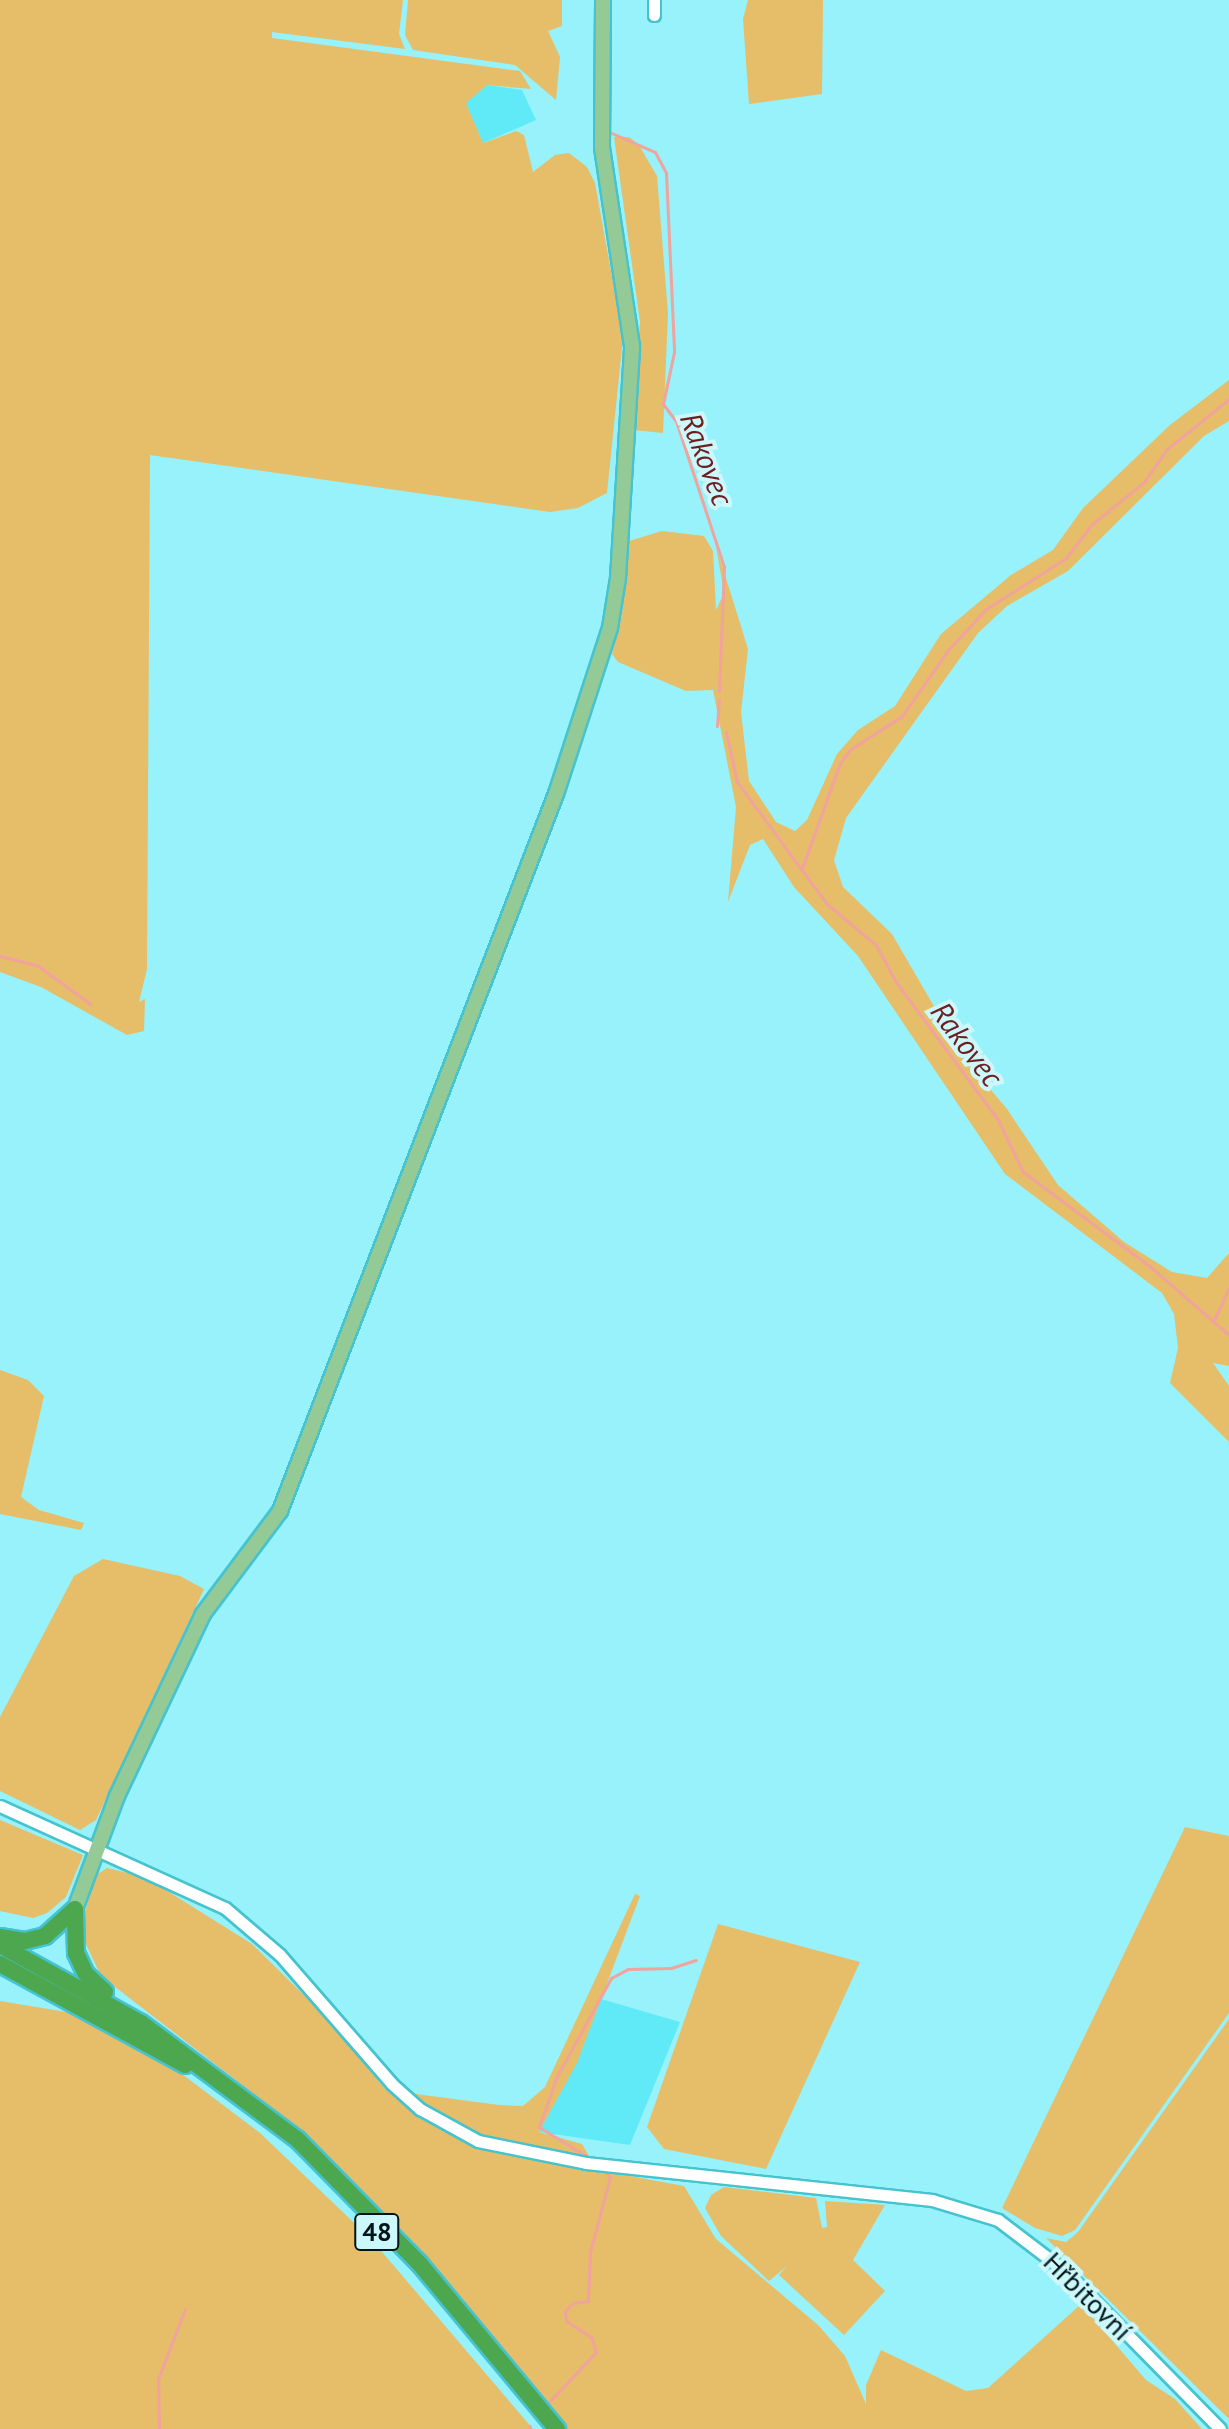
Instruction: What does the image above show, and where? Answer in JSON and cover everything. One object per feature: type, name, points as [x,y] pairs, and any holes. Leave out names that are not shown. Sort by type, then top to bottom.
[{"type":"highway","points":[[0,1937],[25,1941],[45,1936],[75,1909]]},
{"type":"highway","name":"48","points":[[75,1909],[74,1943],[86,1974],[141,2023]]},
{"type":"highway","name":"48","points":[[0,1945],[141,2023],[228,2083],[348,2188],[419,2263],[557,2429]]},
{"type":"highway","name":"48","points":[[0,1964],[147,2041],[265,2126],[375,2230],[544,2429]]},
{"type":"main road","points":[[75,1909],[96,1849],[203,1614],[269,1531],[285,1499],[556,794],[607,640],[618,578],[632,346],[602,147],[603,0]]},
{"type":"street","points":[[654,0],[654,15]]},
{"type":"street","name":"Hřbitovní","points":[[0,1806],[192,1889],[248,1925],[280,1955],[392,2084],[420,2109],[478,2141],[586,2163],[932,2200],[983,2213],[1032,2241],[1220,2429]]},
{"type":"shaded area","points":[[0,0],[403,0],[399,34],[405,49],[272,32],[272,38],[520,71],[531,89],[487,85],[466,103],[483,143],[516,131],[524,135],[533,172],[555,155],[569,153],[587,167],[595,183],[623,338],[607,493],[578,508],[550,512],[150,455],[147,969],[139,1002],[145,999],[144,1031],[127,1035],[41,987],[0,972]]},
{"type":"shaded area","points":[[408,0],[562,0],[562,26],[548,31],[560,57],[556,100],[515,65],[413,50],[405,35]]},
{"type":"shaded area","points":[[748,0],[823,0],[822,94],[749,104],[743,19]]},
{"type":"shaded area","points":[[487,85],[522,90],[536,120],[483,143],[465,102]]},
{"type":"shaded area","points":[[614,137],[629,137],[639,145],[657,176],[668,313],[663,433],[633,430],[640,322]]},
{"type":"shaded area","points":[[1229,380],[1229,421],[1204,436],[1068,571],[1007,606],[978,633],[846,818],[834,860],[843,887],[892,934],[964,1058],[1007,1109],[1058,1185],[1124,1242],[1172,1272],[1207,1278],[1229,1253],[1229,1366],[1213,1363],[1229,1386],[1229,1442],[1170,1383],[1178,1348],[1174,1314],[1162,1293],[1005,1174],[858,956],[794,887],[763,839],[750,845],[728,902],[736,807],[713,690],[686,691],[618,662],[612,654],[622,614],[629,541],[662,531],[704,536],[713,551],[716,610],[724,593],[716,546],[748,649],[741,712],[749,781],[776,822],[795,831],[807,820],[837,754],[858,730],[895,706],[941,634],[1011,575],[1053,550],[1083,508],[1170,425]]},
{"type":"shaded area","points":[[0,1370],[28,1380],[44,1396],[21,1497],[39,1510],[84,1523],[81,1530],[0,1514]]},
{"type":"shaded area","points":[[103,1559],[180,1576],[204,1589],[96,1820],[80,1830],[0,1791],[0,1717],[74,1576]]},
{"type":"shaded area","points":[[0,1820],[83,1855],[66,1897],[47,1913],[33,1918],[0,1911]]},
{"type":"shaded area","points":[[1185,1827],[1229,1836],[1229,2013],[1075,2230],[1062,2236],[1035,2228],[1002,2208]]},
{"type":"shaded area","points":[[107,1868],[145,1877],[252,1944],[321,2012],[386,2090],[499,2105],[523,2106],[545,2087],[635,1894],[640,1896],[577,2063],[539,2132],[582,2144],[597,2170],[684,2186],[716,2239],[818,2325],[845,2356],[866,2404],[866,2385],[881,2350],[966,2391],[988,2388],[1081,2304],[1146,2380],[1175,2399],[1202,2429],[568,2429],[458,2295],[354,2182],[277,2112],[101,1976],[82,1936],[83,1918],[96,1875]]},
{"type":"shaded area","points":[[718,1924],[860,1962],[766,2169],[664,2149],[647,2127]]},
{"type":"shaded area","points":[[601,1999],[680,2022],[630,2145],[539,2132],[576,2063]]},
{"type":"shaded area","points":[[0,2001],[90,2016],[178,2071],[260,2133],[371,2239],[533,2429],[0,2429]]},
{"type":"shaded area","points":[[1229,2019],[1229,2419],[1046,2238],[1066,2242],[1078,2232]]},
{"type":"shaded area","points":[[724,2187],[816,2198],[822,2228],[827,2227],[825,2201],[885,2205],[853,2260],[885,2291],[844,2335],[779,2275],[787,2266],[769,2281],[721,2236],[705,2208],[711,2195]]},
{"type":"waterway","name":"Rakovec","points":[[607,131],[655,152],[666,173],[674,352],[663,404],[676,421],[724,567],[719,691]]},
{"type":"waterway","points":[[802,868],[840,763],[851,749],[902,716],[948,650],[986,609],[1066,558],[1092,524],[1144,482],[1167,449],[1229,399]]},
{"type":"waterway","name":"Rakovec","points":[[717,726],[719,700]]},
{"type":"waterway","name":"Rakovec","points":[[726,732],[737,782],[827,904],[876,945],[896,982],[998,1120],[1023,1172],[1147,1264],[1229,1335]]},
{"type":"waterway","points":[[0,956],[37,965],[90,1004]]},
{"type":"waterway","points":[[1214,1320],[1229,1288]]},
{"type":"waterway","points":[[591,2159],[539,2127],[557,2076],[611,1978],[628,1969],[671,1968],[696,1960]]},
{"type":"waterway","points":[[548,2403],[596,2352],[591,2337],[566,2321],[565,2311],[573,2303],[588,2301],[590,2252],[610,2177],[605,2171]]},
{"type":"waterway","points":[[159,2429],[158,2379],[185,2309]]}]
